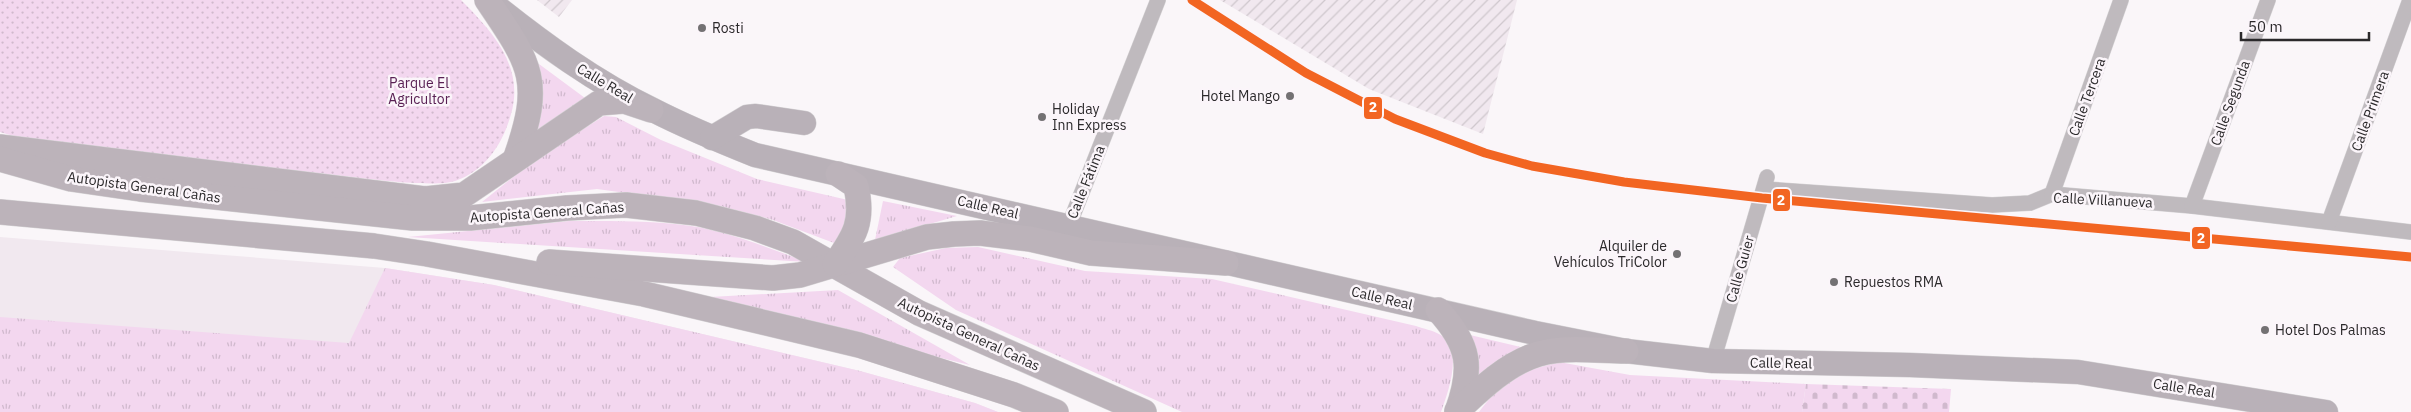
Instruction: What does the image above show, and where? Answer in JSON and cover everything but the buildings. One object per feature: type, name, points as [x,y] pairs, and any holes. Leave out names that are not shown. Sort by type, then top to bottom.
[{"type":"highway","points":[[487,0],[519,46],[527,67],[531,104],[527,124],[516,157]]},
{"type":"highway","points":[[0,147],[425,199],[464,194],[480,186],[516,157],[599,103],[624,101],[651,110]]},
{"type":"highway","name":"Autopista General Cañas","points":[[0,159],[71,178],[140,189],[413,218],[470,218],[567,208],[626,205],[696,214],[755,228],[794,242],[919,312],[1144,412]]},
{"type":"highway","points":[[835,264],[849,245],[857,228],[860,214],[856,186],[838,174]]},
{"type":"highway","points":[[0,212],[364,245],[427,254],[644,294],[859,345],[1014,394],[1056,412]]},
{"type":"highway","points":[[427,254],[772,278],[800,275],[927,238],[980,234],[1030,239],[1091,253],[1226,263]]},
{"type":"highway","points":[[1438,310],[1453,326],[1460,340],[1467,368],[1465,391],[1457,412]]},
{"type":"highway","points":[[1457,412],[1508,369],[1531,356],[1558,351],[1626,352]]},
{"type":"main road","name":"Calle Real","points":[[487,0],[574,65],[651,110],[755,155],[1069,225],[1226,263],[1626,352],[1713,361],[1910,364],[2078,372],[2326,412]]},
{"type":"main road","points":[[712,138],[747,117],[756,116],[804,123]]},
{"type":"street","name":"Calle Fátima","points":[[1069,225],[1158,0]]},
{"type":"street","name":"Calle Tercera","points":[[2052,194],[2121,0]]},
{"type":"street","name":"Calle Segunda","points":[[2192,206],[2268,0]]},
{"type":"street","name":"Calle Primera","points":[[2330,222],[2410,0]]},
{"type":"street","name":"Calle Villanueva","points":[[1766,183],[1992,206],[2030,203],[2052,194],[2192,206],[2411,232]]},
{"type":"street","name":"Calle Guier","points":[[1713,361],[1766,183]]},
{"type":"shaded area","points":[[537,0],[572,0],[559,17]]},
{"type":"shaded area","points":[[1220,0],[1517,0],[1483,134],[1369,89]]},
{"type":"shaded area","points":[[0,237],[385,268],[494,285],[860,371],[975,403],[998,412],[0,412]]},
{"type":"green space","name":"Parque El Agricultor","points":[[0,0],[461,0],[494,37],[510,65],[514,97],[511,114],[498,146],[484,163],[466,176],[445,183],[378,180],[37,143],[0,132]]},
{"type":"green space","points":[[539,64],[585,98],[537,134],[543,98]]},
{"type":"green space","points":[[604,116],[616,117],[661,140],[757,179],[848,200],[845,228],[834,243],[773,220],[720,206],[597,189],[482,202],[537,158]]},
{"type":"green space","points":[[883,201],[957,216],[875,240]]},
{"type":"green space","points":[[569,221],[650,222],[698,227],[739,238],[807,262],[408,237]]},
{"type":"green space","points":[[978,247],[1085,271],[1212,279],[1431,331],[1447,340],[1453,359],[1450,382],[1441,412],[1182,412],[956,310],[893,267],[900,258],[946,248]]},
{"type":"green space","points":[[385,268],[494,285],[860,371],[975,403],[998,412],[0,412],[0,317],[349,343]]},
{"type":"green space","points":[[838,290],[970,365],[692,298]]},
{"type":"green space","points":[[1470,335],[1529,349],[1477,378]]},
{"type":"green space","points":[[1559,362],[1630,375],[1806,384],[1802,412],[1479,412],[1496,392],[1513,378],[1533,369]]},
{"type":"green space","points":[[1806,384],[1951,389],[1949,412],[1802,412]]},
{"type":"transit line","name":"2","points":[[1192,0],[1306,73],[1395,119],[1485,153],[1532,166],[1624,182],[1762,198],[2411,257]]},
{"type":"place","name":"Rosti","points":[[702,28]]},
{"type":"place","name":"Hotel Mango","points":[[1290,96]]},
{"type":"place","name":"Holiday Inn Express","points":[[1042,117]]},
{"type":"place","name":"Alquiler de Vehículos TriColor","points":[[1677,254]]},
{"type":"place","name":"Repuestos RMA","points":[[1834,282]]},
{"type":"place","name":"Hotel Dos Palmas","points":[[2265,330]]}]
